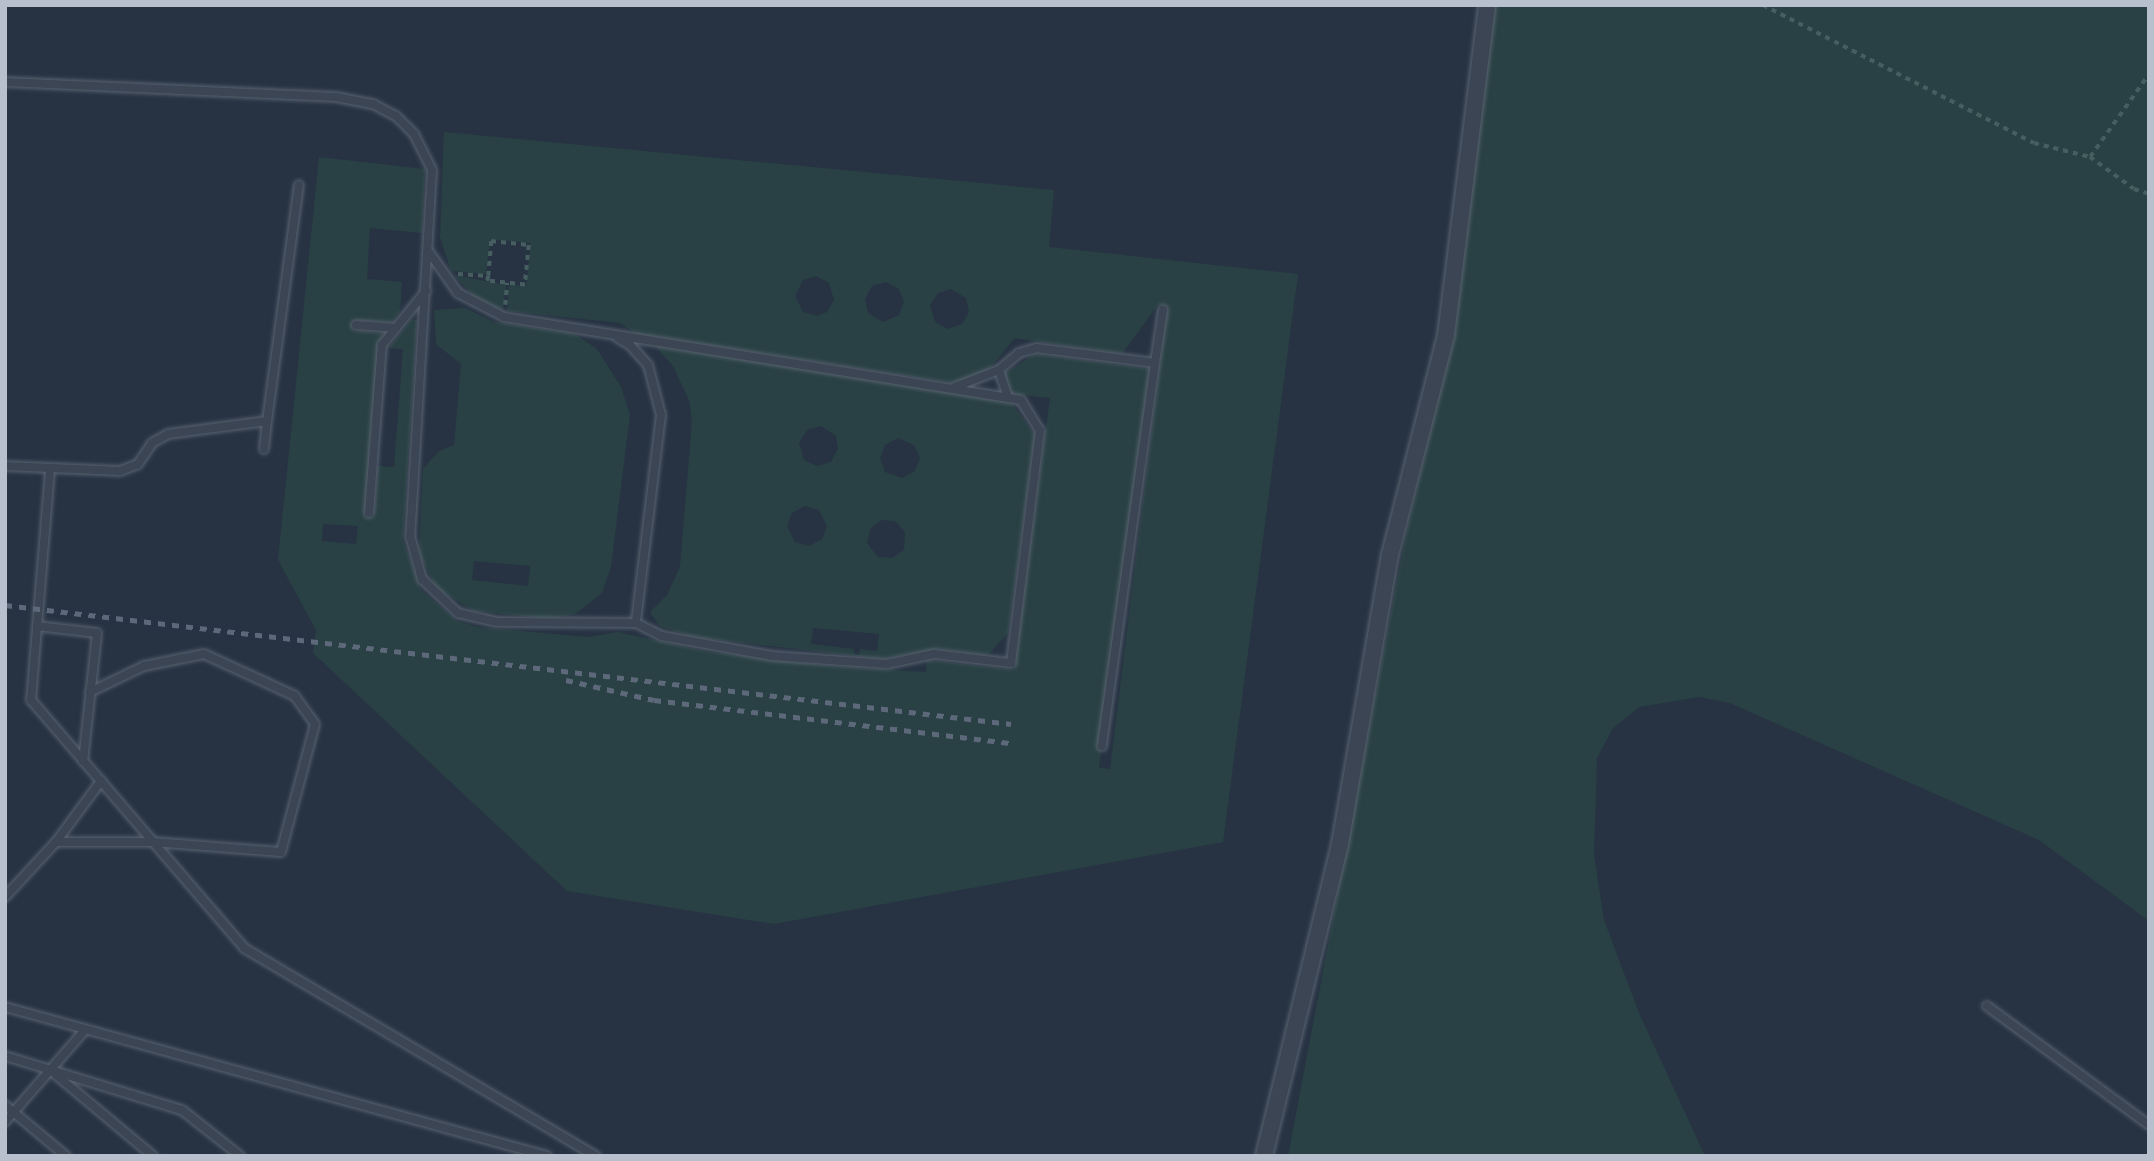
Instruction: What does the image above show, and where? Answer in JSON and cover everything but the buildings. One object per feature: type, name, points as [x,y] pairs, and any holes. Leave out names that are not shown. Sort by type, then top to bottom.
[{"type":"street","points":[[1264,1156],[1340,844],[1390,555],[1446,335],[1487,5]]},
{"type":"lane","points":[[5,82],[336,97],[373,104],[396,116],[414,134],[432,168],[429,252],[409,510],[411,548],[422,579],[446,605],[480,620],[548,625],[636,623],[662,636],[772,656],[887,664],[934,653],[1011,663],[1040,431],[1021,400],[956,387],[504,317],[471,304],[442,272],[429,252]]},
{"type":"lane","points":[[264,449],[299,185]]},
{"type":"lane","points":[[369,513],[382,345],[426,291]]},
{"type":"lane","points":[[1102,746],[1163,310]]},
{"type":"lane","points":[[356,325],[396,327]]},
{"type":"lane","points":[[609,334],[630,345],[648,365],[661,415],[636,623]]},
{"type":"lane","points":[[956,387],[999,370],[1019,353],[1035,348],[1155,363]]},
{"type":"lane","points":[[999,370],[1008,397]]},
{"type":"lane","points":[[5,466],[50,470],[129,469],[152,443],[168,434],[267,421]]},
{"type":"lane","points":[[50,470],[31,700],[244,948],[596,1156]]},
{"type":"lane","points":[[37,626],[97,633],[83,761]]},
{"type":"lane","points":[[56,842],[153,842],[281,852],[315,724],[310,712],[295,696],[204,654],[144,666],[90,692]]},
{"type":"lane","points":[[5,897],[56,842],[101,781]]},
{"type":"lane","points":[[1987,1006],[2149,1125]]},
{"type":"lane","points":[[5,1007],[84,1031],[547,1156]]},
{"type":"lane","points":[[5,1122],[84,1031]]},
{"type":"lane","points":[[5,1056],[181,1110],[240,1156]]},
{"type":"lane","points":[[50,1069],[153,1156]]},
{"type":"lane","points":[[5,1105],[66,1156]]},
{"type":"path","points":[[1763,5],[2034,143],[2090,158],[2134,190],[2149,194]]},
{"type":"path","points":[[2090,158],[2149,74]]},
{"type":"path","points":[[491,241],[529,245],[525,285],[487,281],[488,276],[491,241]]},
{"type":"path","points":[[442,272],[488,276]]},
{"type":"path","points":[[504,317],[507,283]]},
{"type":"green space","points":[[1495,5],[2149,5],[2149,921],[2039,840],[1730,703],[1699,697],[1639,707],[1613,728],[1597,758],[1594,855],[1604,920],[1639,1013],[1705,1156],[1288,1156],[1407,528],[1455,329]]},
{"type":"green space","points":[[444,132],[1054,190],[1049,247],[1298,274],[1223,842],[774,924],[567,891],[313,653],[316,630],[278,560],[319,157],[425,169],[422,233],[370,228],[367,279],[402,282],[400,312],[392,322],[354,320],[353,331],[382,333],[364,516],[374,517],[378,466],[394,467],[403,349],[388,348],[411,320],[417,320],[403,540],[421,590],[457,621],[477,627],[587,637],[618,632],[709,652],[830,666],[926,672],[927,660],[1014,670],[1050,398],[1011,394],[1004,374],[1035,354],[1150,369],[1099,768],[1110,769],[1167,307],[1158,305],[1122,354],[1015,338],[986,373],[954,383],[637,334],[620,323],[507,311],[509,285],[526,286],[531,243],[490,239],[486,274],[451,271],[440,237]],"holes":[[[816,276],[829,283],[834,300],[827,312],[817,316],[803,312],[795,296],[803,280]],[[886,282],[899,289],[904,302],[899,315],[883,322],[868,313],[865,299],[872,286]],[[951,289],[966,298],[969,312],[962,324],[948,329],[935,322],[930,305],[938,293]],[[323,524],[358,526],[356,544],[322,541]]]},
{"type":"green space","points":[[454,275],[506,285],[503,310],[477,299]]},
{"type":"green space","points":[[465,308],[494,322],[575,334],[597,349],[621,387],[630,415],[611,567],[602,593],[575,614],[550,619],[474,611],[436,588],[419,553],[423,469],[439,451],[454,445],[461,364],[436,344],[434,310]],"holes":[[[474,561],[530,566],[528,586],[472,580]]]},
{"type":"green space","points":[[655,346],[1010,401],[1035,435],[1008,633],[988,655],[937,649],[882,659],[692,637],[660,626],[650,612],[667,595],[680,567],[692,421],[689,400],[673,366]],"holes":[[[821,426],[836,436],[838,449],[831,462],[817,466],[804,460],[799,443],[807,430]],[[898,438],[914,445],[920,458],[915,471],[902,478],[885,472],[880,458],[885,445]],[[805,506],[819,510],[827,526],[822,539],[809,546],[795,542],[787,526],[792,513]],[[881,520],[895,521],[905,532],[904,550],[892,558],[878,557],[867,543],[870,529]],[[813,628],[879,634],[877,651],[860,649],[859,655],[854,654],[854,649],[811,644]]]},
{"type":"railway","points":[[5,605],[1011,724]]},
{"type":"railway","points":[[566,680],[654,700],[1009,743]]}]
